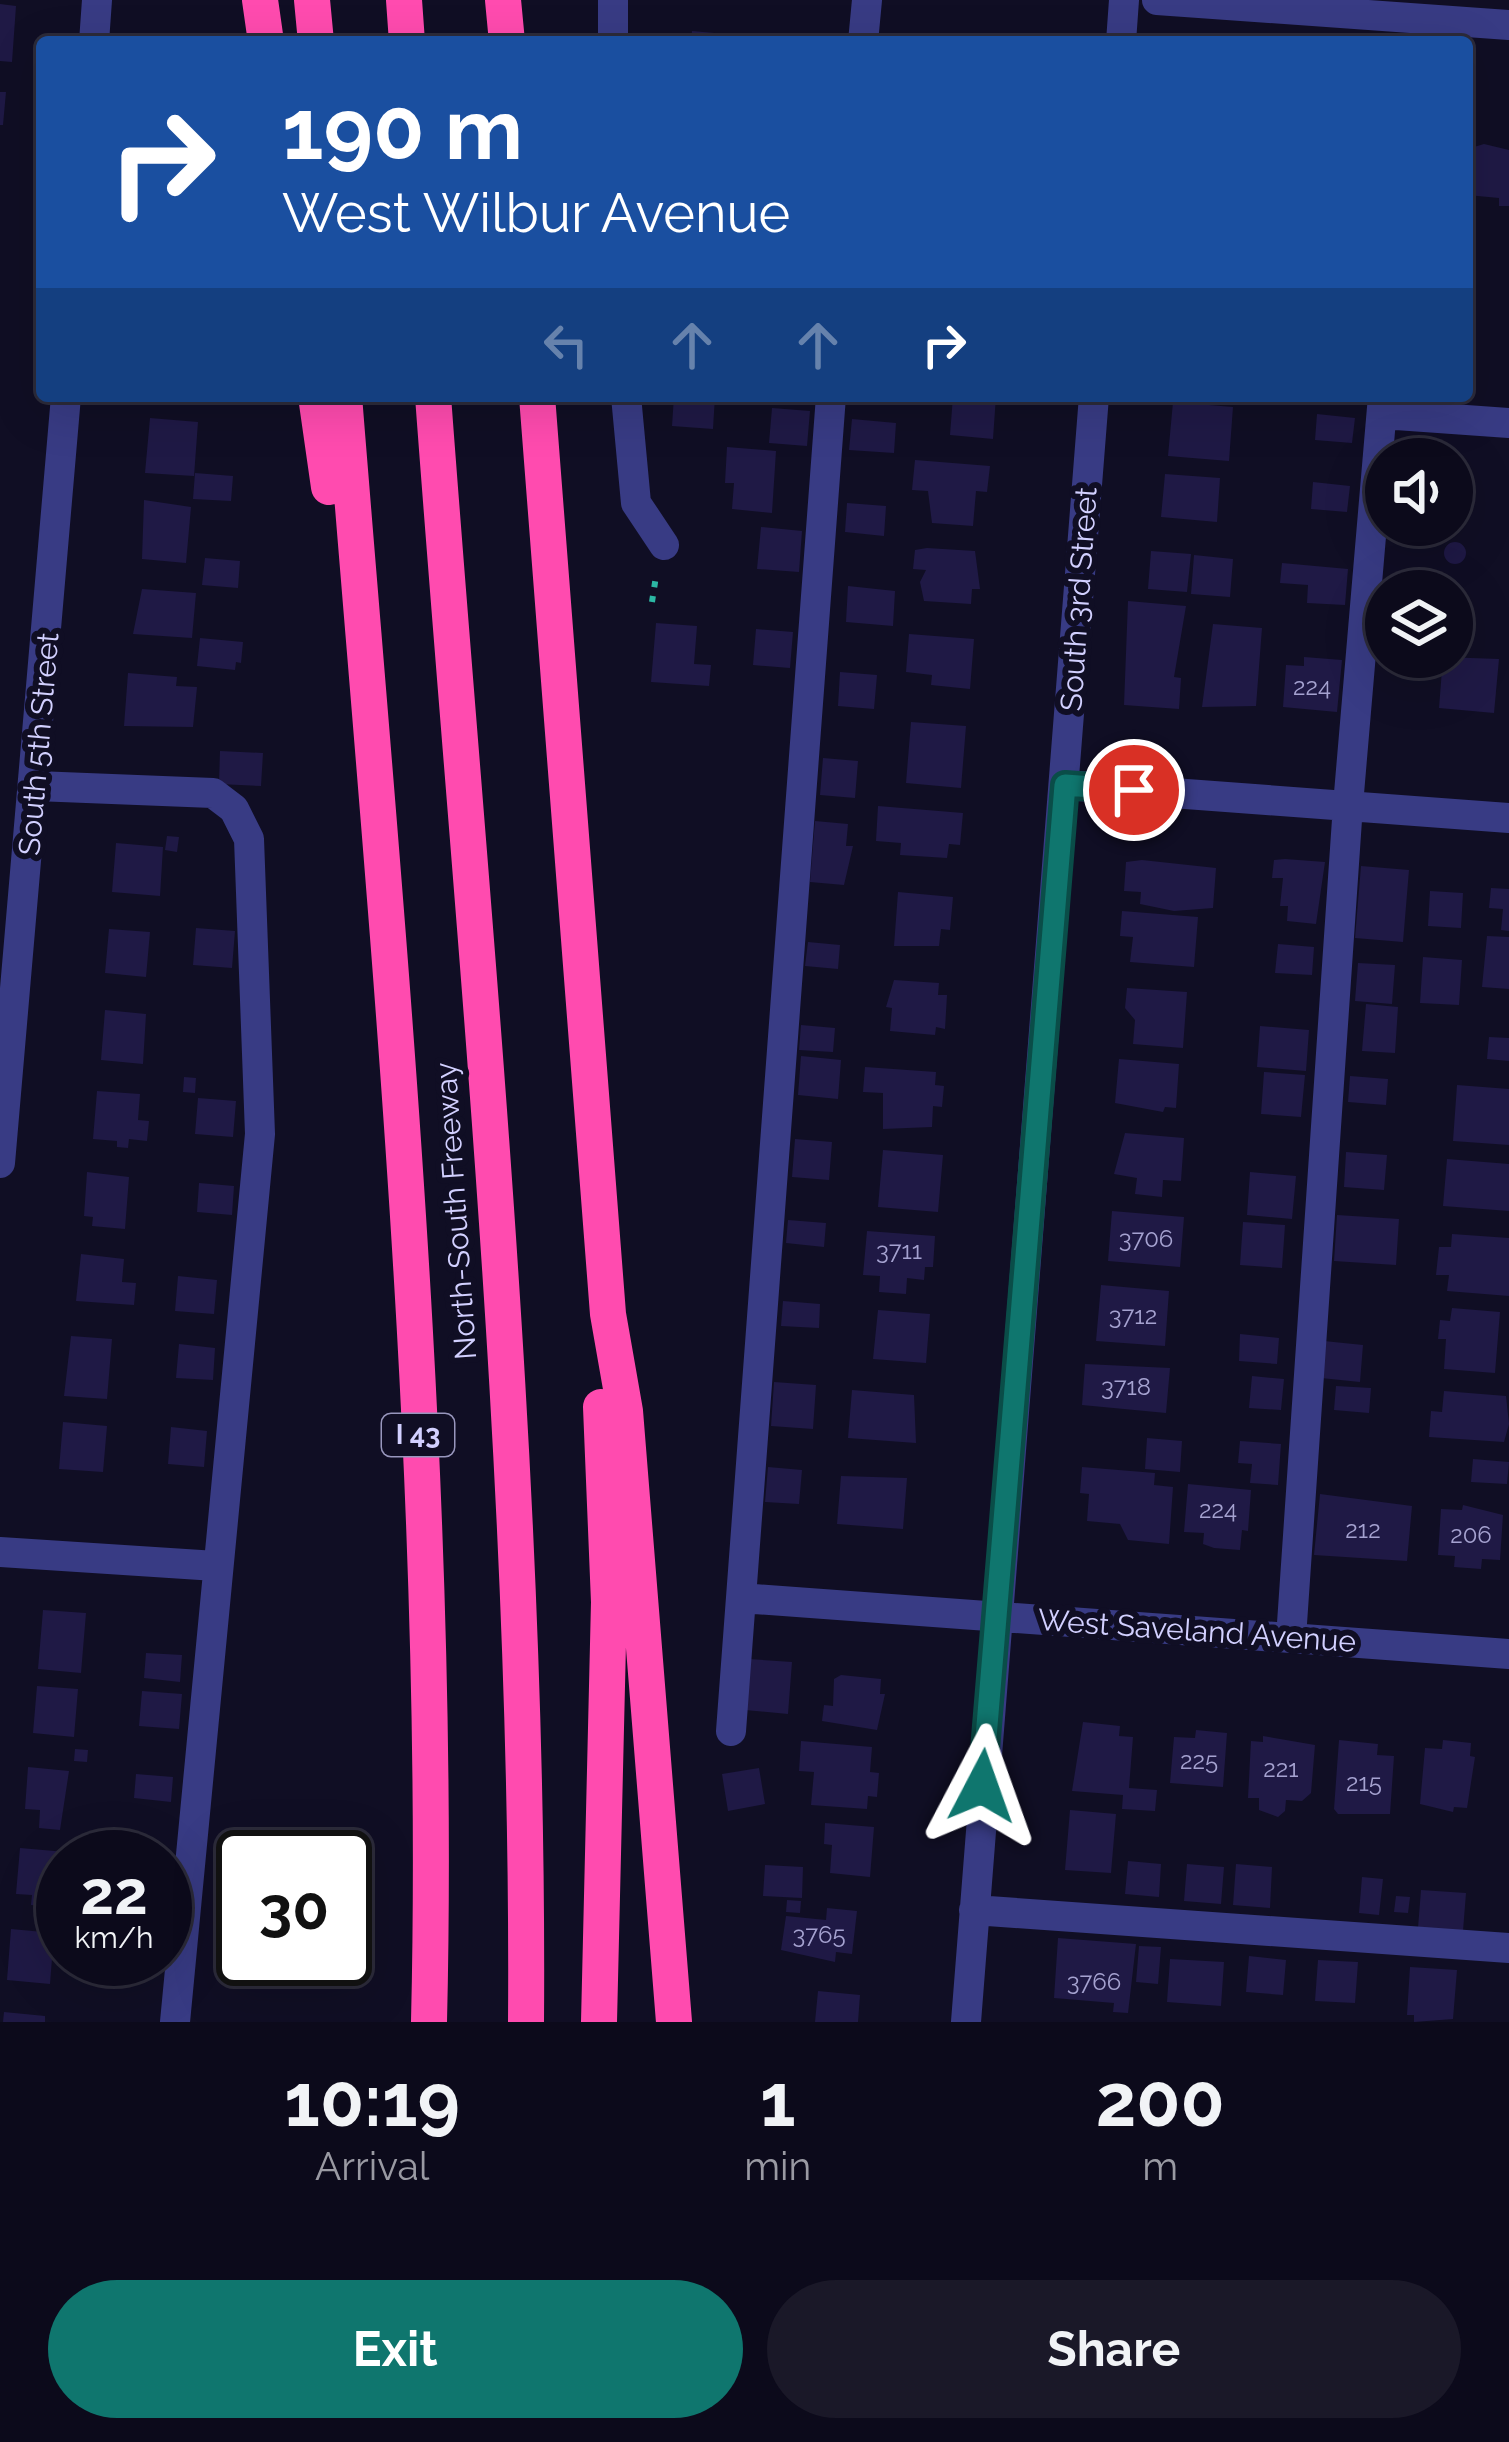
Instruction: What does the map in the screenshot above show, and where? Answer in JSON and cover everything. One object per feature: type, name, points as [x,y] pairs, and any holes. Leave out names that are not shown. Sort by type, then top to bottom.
[{"type":"highway","points":[[260,0],[265,36]]},
{"type":"highway","points":[[312,0],[315,36]]},
{"type":"highway","points":[[404,0],[407,36]]},
{"type":"highway","points":[[503,0],[506,36]]},
{"type":"highway","points":[[317,402],[380,849]]},
{"type":"highway","name":"North-South Freeway","points":[[344,402],[418,1430],[434,1832],[430,2022]]},
{"type":"highway","name":"North-South Freeway","points":[[433,402],[510,1450],[524,1750],[526,2022]]},
{"type":"highway","points":[[537,402],[608,1314],[625,1411],[674,2022]]},
{"type":"highway","points":[[599,2022],[608,1845],[609,1602],[601,1408],[608,1314]]},
{"type":"street","points":[[94,36],[97,0]]},
{"type":"street","points":[[613,0],[613,36]]},
{"type":"street","points":[[864,36],[867,0]]},
{"type":"street","points":[[1121,36],[1124,0]]},
{"type":"street","points":[[1157,0],[1509,25]]},
{"type":"street","name":"South 5th Street","points":[[0,1163],[66,402]]},
{"type":"street","points":[[627,402],[636,502],[664,545]]},
{"type":"street","points":[[731,1731],[831,402]]},
{"type":"street","name":"South 3rd Street","points":[[966,2022],[1094,402]]},
{"type":"street","points":[[1291,1638],[1348,805],[1383,405],[1509,423]]},
{"type":"street","points":[[1065,785],[1509,818]]},
{"type":"street","points":[[36,786],[213,793],[234,808],[249,839],[260,1134],[175,2022]]},
{"type":"street","points":[[0,1552],[216,1566]]},
{"type":"street","name":"West Saveland Avenue","points":[[742,1598],[1509,1654]]},
{"type":"street","points":[[974,1910],[1509,1948]]},
{"type":"building","points":[[0,4],[16,6],[12,62],[0,61]]},
{"type":"building","points":[[692,31],[737,35],[737,36],[692,36]]},
{"type":"building","points":[[0,92],[6,92],[3,125],[0,125]]},
{"type":"building","points":[[1484,144],[1509,150],[1509,206],[1499,206],[1499,198],[1473,196],[1473,147]]},
{"type":"building","points":[[674,402],[715,402],[713,429],[672,426]]},
{"type":"building","points":[[953,402],[996,402],[993,439],[950,435]]},
{"type":"building","points":[[1173,402],[1233,407],[1229,461],[1168,456]]},
{"type":"building","points":[[772,408],[810,411],[807,446],[769,443]]},
{"type":"building","points":[[1317,414],[1355,418],[1352,443],[1315,440]]},
{"type":"building","points":[[150,418],[198,422],[194,476],[145,473]]},
{"type":"building","points":[[852,419],[896,423],[894,453],[849,450]]},
{"type":"building","points":[[727,447],[776,451],[772,513],[732,509],[734,483],[725,483]]},
{"type":"building","points":[[915,460],[990,466],[987,492],[976,491],[973,526],[932,523],[928,491],[912,490]]},
{"type":"building","points":[[195,473],[233,476],[231,501],[193,499]]},
{"type":"building","points":[[1165,474],[1220,478],[1217,522],[1161,517]]},
{"type":"building","points":[[1313,482],[1350,486],[1347,512],[1311,509]]},
{"type":"building","points":[[144,500],[191,507],[186,563],[142,559]]},
{"type":"building","points":[[847,503],[886,506],[884,536],[845,532]]},
{"type":"building","points":[[761,527],[802,531],[799,572],[757,569]]},
{"type":"building","points":[[1447,546],[1463,546],[1463,561],[1447,561]]},
{"type":"building","points":[[915,550],[975,551],[980,589],[972,589],[971,604],[924,601],[920,582],[926,570],[913,569]]},
{"type":"building","points":[[1151,551],[1191,554],[1187,592],[1148,589]]},
{"type":"building","points":[[1194,555],[1233,559],[1230,597],[1191,594]]},
{"type":"building","points":[[205,558],[240,561],[238,588],[202,585]]},
{"type":"building","points":[[1282,563],[1348,569],[1345,605],[1307,603],[1308,585],[1280,583]]},
{"type":"building","points":[[848,586],[895,591],[893,626],[846,622]]},
{"type":"building","points":[[142,589],[196,593],[192,638],[133,634]]},
{"type":"building","points":[[1128,601],[1186,606],[1174,677],[1181,678],[1179,709],[1124,705]]},
{"type":"building","points":[[656,623],[697,626],[694,664],[711,665],[709,686],[651,682]]},
{"type":"building","points":[[1213,624],[1262,628],[1256,706],[1202,707]]},
{"type":"building","points":[[756,629],[793,632],[790,668],[753,665]]},
{"type":"building","points":[[909,634],[974,639],[970,689],[931,685],[932,675],[906,672]]},
{"type":"building","points":[[200,638],[243,642],[241,663],[236,662],[235,670],[197,666]]},
{"type":"building","points":[[1304,657],[1342,660],[1337,712],[1283,707],[1286,665],[1304,666]]},
{"type":"building","points":[[1473,658],[1499,659],[1494,713],[1439,708],[1441,678],[1473,678]]},
{"type":"building","points":[[840,672],[877,675],[874,709],[838,706]]},
{"type":"building","points":[[128,673],[177,677],[176,686],[197,687],[193,727],[124,726]]},
{"type":"building","points":[[911,722],[966,726],[961,788],[906,783]]},
{"type":"building","points":[[220,751],[263,753],[261,786],[219,784]]},
{"type":"building","points":[[823,758],[858,761],[855,798],[820,795]]},
{"type":"building","points":[[878,806],[963,813],[960,845],[949,844],[947,858],[900,855],[901,843],[876,841]]},
{"type":"building","points":[[815,821],[848,824],[846,846],[853,846],[844,885],[810,882]]},
{"type":"building","points":[[167,836],[179,837],[177,852],[165,850]]},
{"type":"building","points":[[116,843],[163,847],[160,896],[112,892]]},
{"type":"building","points":[[1274,860],[1325,862],[1316,924],[1287,921],[1288,906],[1280,906],[1283,878],[1272,878]]},
{"type":"building","points":[[1126,862],[1216,868],[1213,908],[1174,911],[1140,904],[1141,892],[1124,891]]},
{"type":"building","points":[[1361,866],[1409,870],[1403,942],[1355,938]]},
{"type":"building","points":[[1491,888],[1509,889],[1509,931],[1501,930],[1503,909],[1489,908]]},
{"type":"building","points":[[1430,891],[1463,893],[1461,928],[1428,926]]},
{"type":"building","points":[[898,892],[953,897],[950,930],[941,929],[939,946],[894,946]]},
{"type":"building","points":[[1122,911],[1198,917],[1194,967],[1130,962],[1133,937],[1120,936]]},
{"type":"building","points":[[196,928],[235,931],[232,968],[193,965]]},
{"type":"building","points":[[109,929],[150,932],[146,977],[105,973]]},
{"type":"building","points":[[1487,936],[1509,937],[1509,989],[1482,987]]},
{"type":"building","points":[[808,942],[840,945],[838,969],[805,966]]},
{"type":"building","points":[[1278,944],[1314,947],[1312,975],[1275,973]]},
{"type":"building","points":[[1423,957],[1462,960],[1459,1005],[1420,1003]]},
{"type":"building","points":[[1358,963],[1395,965],[1392,1004],[1355,1001]]},
{"type":"building","points":[[894,980],[939,983],[938,995],[947,995],[945,1029],[936,1027],[935,1035],[890,1031],[892,1008],[886,1007]]},
{"type":"building","points":[[1127,988],[1187,992],[1183,1048],[1133,1044],[1135,1020],[1125,1008]]},
{"type":"building","points":[[1366,1004],[1398,1007],[1395,1053],[1362,1051]]},
{"type":"building","points":[[105,1010],[146,1014],[143,1064],[101,1060]]},
{"type":"building","points":[[801,1025],[835,1028],[833,1052],[799,1050]]},
{"type":"building","points":[[1260,1026],[1309,1030],[1306,1071],[1257,1067]]},
{"type":"building","points":[[1489,1037],[1509,1038],[1509,1061],[1487,1059]]},
{"type":"building","points":[[801,1056],[841,1060],[838,1099],[798,1095]]},
{"type":"building","points":[[1119,1059],[1179,1064],[1176,1108],[1165,1107],[1163,1112],[1115,1103]]},
{"type":"building","points":[[865,1067],[936,1072],[935,1085],[944,1086],[942,1107],[933,1106],[932,1127],[883,1129],[883,1093],[863,1092]]},
{"type":"building","points":[[1264,1072],[1305,1075],[1301,1117],[1261,1114]]},
{"type":"building","points":[[1350,1076],[1388,1079],[1386,1105],[1348,1102]]},
{"type":"building","points":[[184,1077],[196,1078],[195,1093],[183,1092]]},
{"type":"building","points":[[1457,1085],[1509,1089],[1509,1145],[1453,1141]]},
{"type":"building","points":[[97,1091],[140,1094],[138,1120],[149,1121],[147,1141],[129,1139],[128,1148],[117,1147],[117,1141],[93,1139]]},
{"type":"building","points":[[198,1098],[236,1101],[233,1137],[195,1134]]},
{"type":"building","points":[[1125,1133],[1184,1138],[1181,1181],[1163,1180],[1162,1197],[1135,1194],[1137,1178],[1114,1174]]},
{"type":"building","points":[[795,1139],[832,1142],[829,1180],[792,1177]]},
{"type":"building","points":[[883,1150],[943,1155],[938,1212],[878,1207]]},
{"type":"building","points":[[1346,1152],[1387,1155],[1384,1190],[1344,1187]]},
{"type":"building","points":[[1447,1159],[1509,1164],[1509,1211],[1443,1206]]},
{"type":"building","points":[[87,1172],[129,1177],[125,1229],[92,1226],[93,1217],[84,1216]]},
{"type":"building","points":[[1250,1172],[1296,1176],[1292,1219],[1247,1215]]},
{"type":"building","points":[[199,1183],[234,1186],[232,1215],[197,1212]]},
{"type":"building","points":[[1112,1211],[1184,1217],[1180,1267],[1108,1261]]},
{"type":"building","points":[[1337,1215],[1399,1219],[1396,1265],[1334,1261]]},
{"type":"building","points":[[788,1220],[826,1223],[824,1247],[786,1243]]},
{"type":"building","points":[[1243,1222],[1285,1225],[1282,1268],[1240,1265]]},
{"type":"building","points":[[867,1231],[935,1236],[933,1267],[925,1267],[924,1280],[907,1278],[906,1294],[879,1292],[880,1276],[863,1275]]},
{"type":"building","points":[[1452,1234],[1509,1238],[1509,1296],[1447,1291],[1449,1275],[1436,1275],[1439,1247],[1451,1247]]},
{"type":"building","points":[[81,1254],[124,1259],[122,1282],[136,1283],[134,1305],[76,1301]]},
{"type":"building","points":[[178,1276],[217,1280],[214,1314],[175,1311]]},
{"type":"building","points":[[1101,1285],[1169,1291],[1165,1346],[1096,1341]]},
{"type":"building","points":[[783,1301],[820,1304],[819,1328],[781,1326]]},
{"type":"building","points":[[1452,1308],[1500,1312],[1495,1373],[1444,1369],[1446,1339],[1438,1339],[1440,1320],[1450,1321]]},
{"type":"building","points":[[878,1310],[930,1314],[926,1363],[873,1359]]},
{"type":"building","points":[[1240,1334],[1279,1338],[1277,1364],[1239,1361]]},
{"type":"building","points":[[71,1336],[112,1339],[107,1399],[64,1396]]},
{"type":"building","points":[[1324,1341],[1363,1345],[1360,1382],[1321,1378]]},
{"type":"building","points":[[179,1344],[215,1348],[213,1380],[176,1378]]},
{"type":"building","points":[[1085,1364],[1170,1368],[1166,1413],[1082,1405]]},
{"type":"building","points":[[1252,1376],[1284,1379],[1281,1410],[1249,1408]]},
{"type":"building","points":[[774,1382],[816,1385],[813,1429],[771,1426]]},
{"type":"building","points":[[1336,1386],[1371,1388],[1369,1413],[1334,1410]]},
{"type":"building","points":[[852,1390],[914,1395],[916,1443],[848,1438]]},
{"type":"building","points":[[1444,1391],[1506,1396],[1509,1424],[1504,1442],[1429,1437],[1431,1411],[1442,1412]]},
{"type":"building","points":[[63,1422],[107,1426],[103,1472],[59,1469]]},
{"type":"building","points":[[171,1427],[207,1431],[204,1467],[168,1464]]},
{"type":"building","points":[[1147,1438],[1182,1441],[1180,1472],[1145,1469]]},
{"type":"building","points":[[1240,1441],[1281,1444],[1278,1485],[1250,1483],[1252,1464],[1238,1463]]},
{"type":"building","points":[[1473,1459],[1509,1462],[1507,1484],[1471,1482]]},
{"type":"building","points":[[768,1467],[802,1470],[799,1504],[765,1502]]},
{"type":"building","points":[[1082,1467],[1155,1473],[1154,1485],[1173,1487],[1169,1544],[1128,1540],[1120,1524],[1087,1521],[1089,1494],[1080,1493]]},
{"type":"building","points":[[841,1476],[907,1478],[903,1529],[837,1524]]},
{"type":"building","points":[[1188,1484],[1251,1490],[1248,1531],[1242,1530],[1240,1550],[1214,1548],[1203,1544],[1204,1533],[1184,1532]]},
{"type":"building","points":[[1320,1494],[1412,1506],[1407,1561],[1314,1555]]},
{"type":"building","points":[[1463,1505],[1503,1515],[1500,1560],[1482,1559],[1481,1569],[1454,1567],[1455,1556],[1438,1555],[1441,1509],[1462,1510]]},
{"type":"building","points":[[43,1610],[86,1613],[81,1673],[38,1669]]},
{"type":"building","points":[[146,1653],[182,1655],[180,1682],[144,1678]]},
{"type":"building","points":[[749,1659],[792,1662],[788,1714],[745,1710]]},
{"type":"building","points":[[841,1675],[881,1679],[880,1694],[885,1694],[877,1730],[822,1721],[824,1705],[833,1706],[834,1679]]},
{"type":"building","points":[[37,1686],[78,1689],[74,1737],[33,1733]]},
{"type":"building","points":[[142,1691],[182,1694],[179,1729],[139,1726]]},
{"type":"building","points":[[1083,1722],[1120,1726],[1119,1736],[1133,1737],[1129,1788],[1157,1790],[1155,1811],[1122,1809],[1123,1795],[1072,1791]]},
{"type":"building","points":[[1196,1730],[1227,1733],[1223,1787],[1170,1783],[1174,1737],[1195,1738]]},
{"type":"building","points":[[1263,1736],[1315,1745],[1311,1793],[1302,1801],[1286,1800],[1285,1811],[1278,1817],[1259,1810],[1259,1798],[1248,1798],[1251,1741],[1263,1742]]},
{"type":"building","points":[[1339,1740],[1378,1744],[1377,1755],[1394,1756],[1390,1814],[1338,1814],[1334,1809]]},
{"type":"building","points":[[1443,1740],[1471,1743],[1470,1756],[1475,1757],[1467,1808],[1454,1807],[1453,1812],[1420,1804],[1425,1748],[1442,1749]]},
{"type":"building","points":[[801,1741],[872,1747],[870,1772],[879,1773],[877,1797],[868,1796],[867,1809],[811,1805],[814,1772],[799,1771]]},
{"type":"building","points":[[75,1749],[88,1750],[87,1762],[74,1761]]},
{"type":"building","points":[[28,1767],[69,1771],[60,1830],[39,1828],[40,1810],[25,1809]]},
{"type":"building","points":[[759,1768],[765,1804],[728,1811],[722,1774]]},
{"type":"building","points":[[136,1774],[173,1777],[171,1802],[134,1798]]},
{"type":"building","points":[[1070,1810],[1116,1814],[1111,1873],[1065,1870]]},
{"type":"building","points":[[825,1823],[874,1827],[870,1877],[830,1873],[832,1845],[824,1844]]},
{"type":"building","points":[[20,1848],[36,1849],[36,1905],[31,1905],[32,1895],[16,1894]]},
{"type":"building","points":[[1128,1861],[1161,1864],[1159,1897],[1125,1894]]},
{"type":"building","points":[[1187,1864],[1224,1867],[1221,1904],[1184,1901]]},
{"type":"building","points":[[1236,1864],[1272,1867],[1270,1908],[1233,1905]]},
{"type":"building","points":[[765,1865],[803,1867],[802,1898],[763,1896]]},
{"type":"building","points":[[1362,1877],[1383,1879],[1379,1915],[1359,1913]]},
{"type":"building","points":[[1421,1890],[1466,1893],[1463,1931],[1418,1928]]},
{"type":"building","points":[[1396,1896],[1410,1897],[1408,1913],[1394,1912]]},
{"type":"building","points":[[787,1900],[801,1901],[800,1913],[786,1912]]},
{"type":"building","points":[[827,1908],[857,1911],[852,1954],[836,1952],[835,1962],[781,1950],[786,1916],[826,1920]]},
{"type":"building","points":[[11,1929],[36,1931],[36,1983],[7,1980]]},
{"type":"building","points":[[1058,1938],[1136,1944],[1128,2013],[1113,2012],[1114,2003],[1054,1998]]},
{"type":"building","points":[[1139,1946],[1161,1947],[1158,1984],[1136,1982]]},
{"type":"building","points":[[1249,1956],[1286,1960],[1283,1995],[1246,1992]]},
{"type":"building","points":[[1170,1959],[1224,1962],[1221,2006],[1167,2002]]},
{"type":"building","points":[[1318,1960],[1358,1962],[1355,2003],[1315,2001]]},
{"type":"building","points":[[1410,1967],[1457,1970],[1453,2019],[1414,2022],[1414,2015],[1407,2015]]},
{"type":"building","points":[[818,1991],[860,1995],[858,2022],[815,2022]]},
{"type":"building","points":[[4,2012],[45,2016],[45,2022],[3,2022]]},
{"type":"route","points":[[982,1786],[1065,785],[1134,790]]}]
